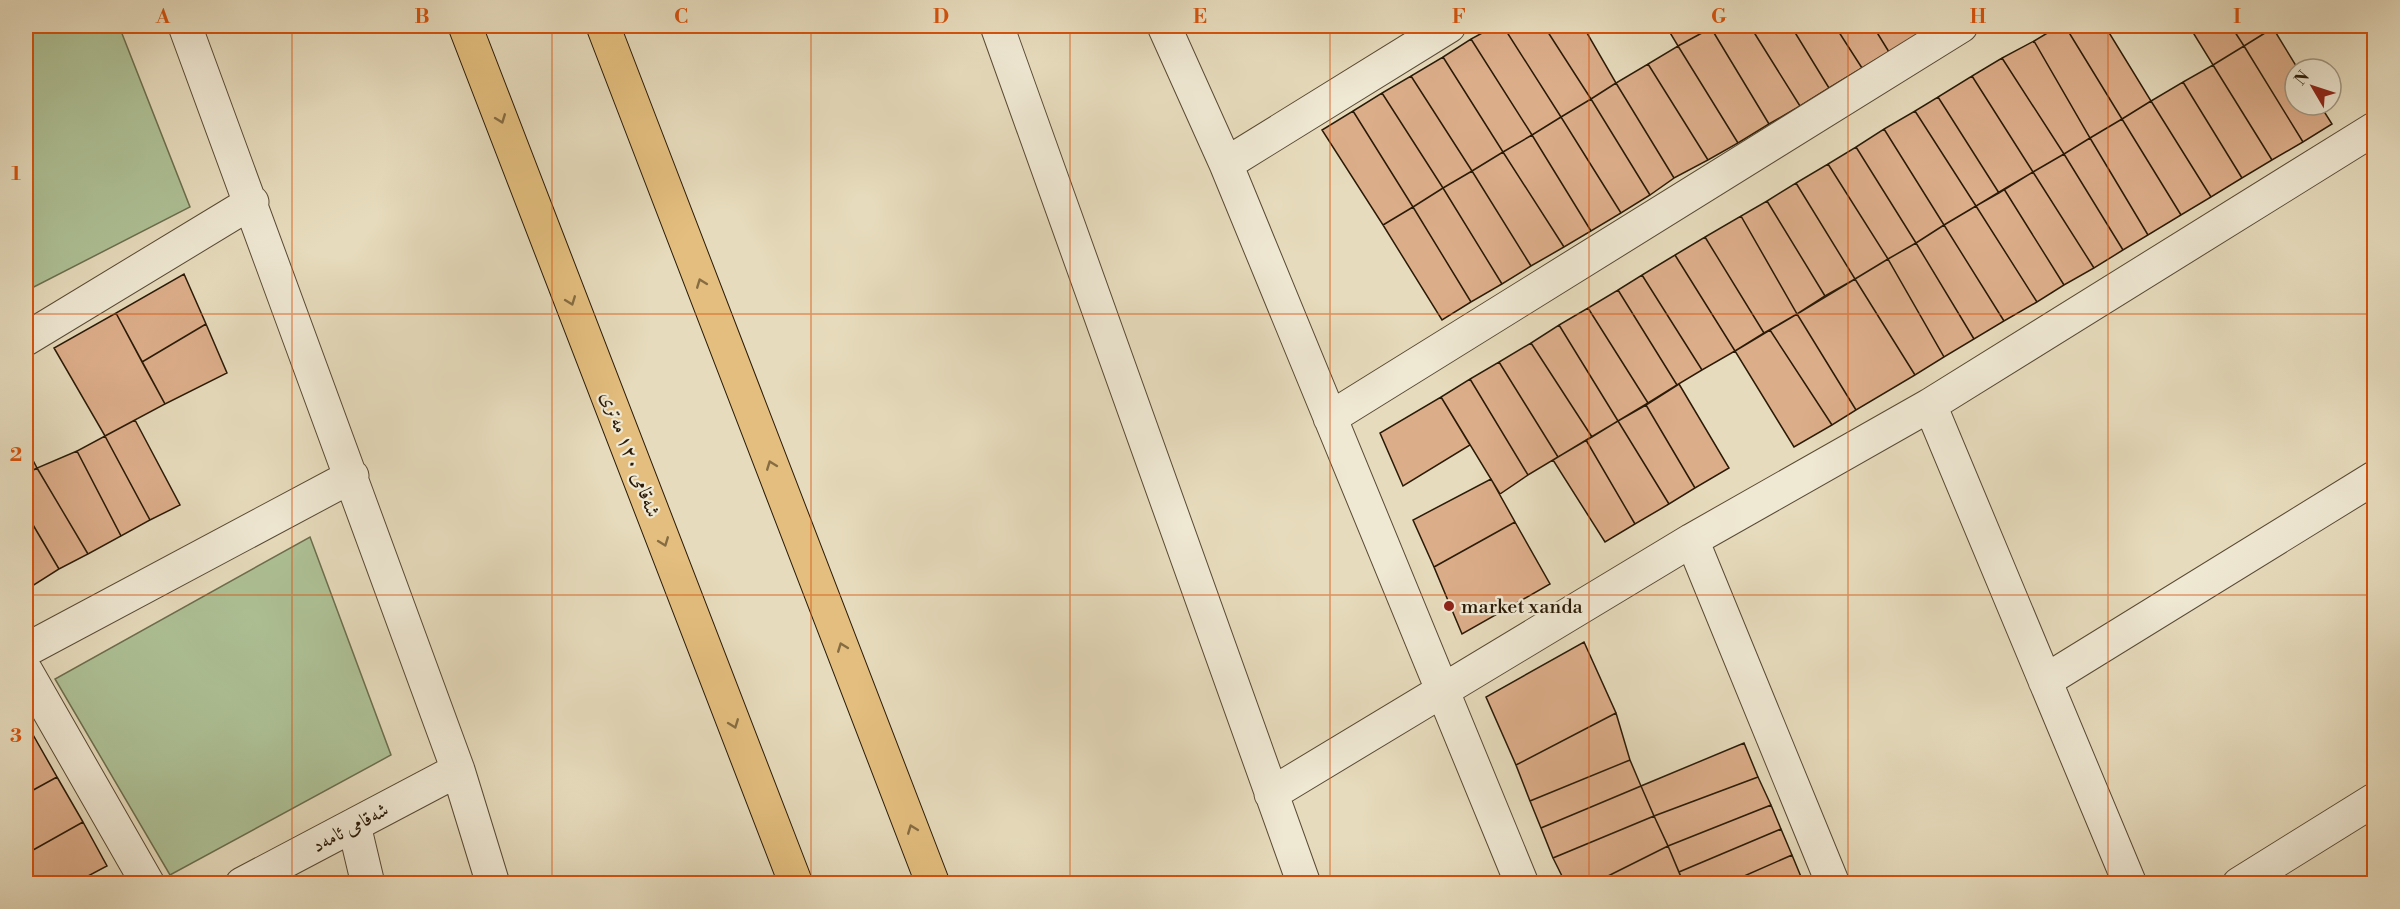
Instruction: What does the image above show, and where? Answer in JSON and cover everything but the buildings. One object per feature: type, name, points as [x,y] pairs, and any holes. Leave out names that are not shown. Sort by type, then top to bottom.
[{"type":"highway","name":"شەقامی ١٢٠ مەتری","points":[[463,26],[489,87],[796,884]]},
{"type":"highway","points":[[603,26],[933,884]]},
{"type":"street","points":[[185,26],[252,202],[458,771],[493,884]]},
{"type":"street","points":[[997,26],[1304,884]]},
{"type":"street","points":[[1164,26],[1226,164],[1522,884]]},
{"type":"street","points":[[1226,164],[1449,26]]},
{"type":"street","points":[[1330,418],[1961,26]]},
{"type":"street","points":[[1272,794],[1692,540],[1930,405],[2374,130]]},
{"type":"street","points":[[26,339],[252,202]]},
{"type":"street","points":[[1930,405],[2130,884]]},
{"type":"street","points":[[26,650],[352,476]]},
{"type":"street","points":[[2045,681],[2374,478]]},
{"type":"street","points":[[1692,540],[1833,884]]},
{"type":"street","points":[[26,671],[148,884]]},
{"type":"street","name":"شەقامی ئامەد","points":[[242,884],[458,771]]},
{"type":"street","points":[[2239,884],[2374,800]]},
{"type":"street","points":[[354,825],[368,884]]},
{"type":"green space","points":[[26,26],[119,26],[190,207],[26,291]]},
{"type":"green space","points":[[310,537],[391,755],[170,875],[55,679]]},
{"type":"place","name":"market xanda","points":[[1449,606]]}]
